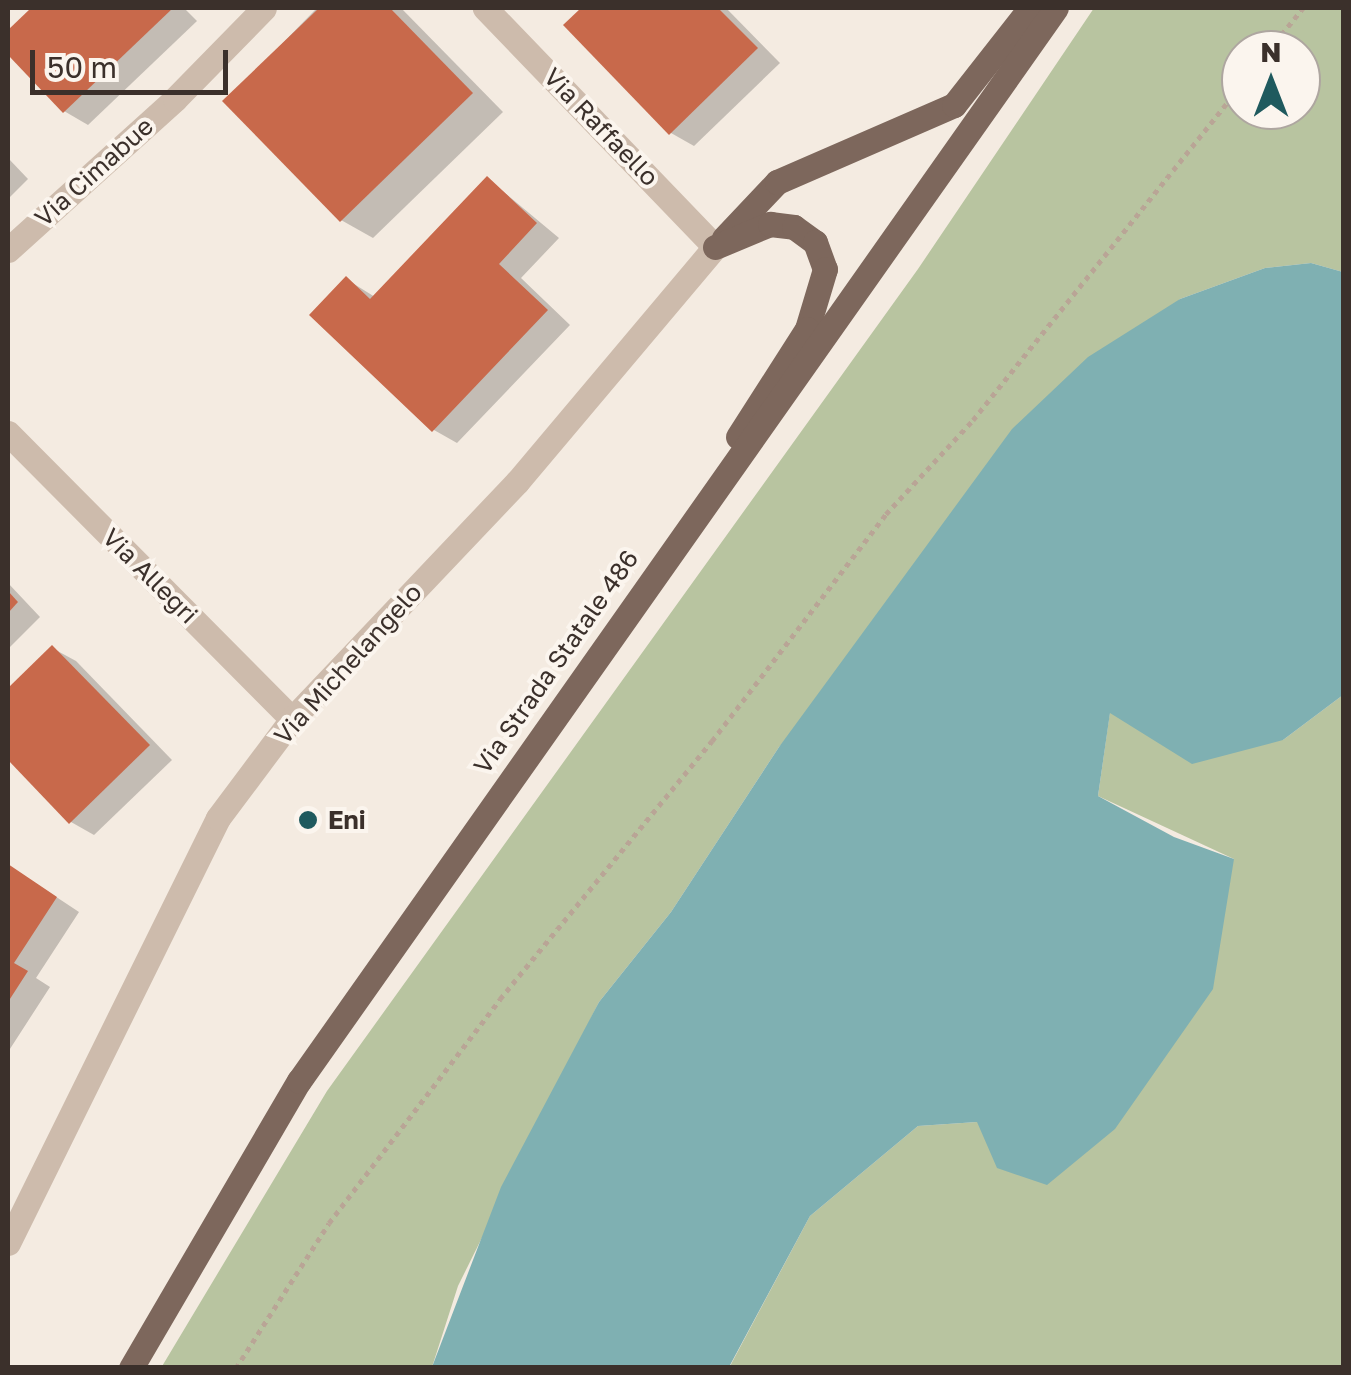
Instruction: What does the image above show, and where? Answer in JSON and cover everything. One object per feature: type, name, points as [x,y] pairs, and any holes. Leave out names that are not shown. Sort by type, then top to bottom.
[{"type":"main road","points":[[716,247],[777,182],[954,105],[1030,8]]},
{"type":"main road","name":"Via Strada Statale 486","points":[[132,1368],[300,1081],[1056,8]]},
{"type":"main road","points":[[698,514],[756,404],[807,329],[825,269],[815,242],[794,227],[770,224],[716,247]]},
{"type":"street","name":"Via Cimabue","points":[[8,250],[175,99],[264,8]]},
{"type":"street","name":"Via Raffaello","points":[[485,8],[716,247]]},
{"type":"street","name":"Via Michelangelo","points":[[8,1243],[218,818],[292,719],[518,482],[716,247]]},
{"type":"street","name":"Via Allegri","points":[[8,434],[292,719]]},
{"type":"path","points":[[1285,30],[1303,8]]},
{"type":"path","points":[[236,1368],[329,1223],[500,999],[712,741],[886,514],[973,420],[1221,111]]},
{"type":"green space","points":[[1094,8],[1343,8],[1343,272],[1311,263],[1265,268],[1180,299],[779,747],[671,912],[599,1002],[458,1286],[432,1367],[161,1368],[327,1091],[918,269]]},
{"type":"green space","points":[[1343,695],[1343,1367],[729,1368],[810,1216],[918,1126],[977,1122],[1234,859],[1098,796],[1110,712],[1283,740]]},
{"type":"water","points":[[1311,263],[1343,272],[1343,695],[1283,740],[1192,764],[1110,713],[1098,796],[1174,837],[1234,859],[1213,989],[1115,1129],[1047,1185],[997,1168],[977,1122],[918,1126],[810,1216],[729,1367],[432,1367],[501,1187],[599,1002],[671,912],[779,747],[1012,429],[1088,357],[1180,299],[1265,268]]},
{"type":"building","points":[[31,8],[173,8],[63,113],[8,55],[8,30]]},
{"type":"building","points":[[319,8],[390,8],[473,93],[340,222],[222,101]]},
{"type":"building","points":[[581,8],[718,8],[758,48],[669,135],[563,25]]},
{"type":"building","points":[[487,176],[537,223],[499,264],[548,310],[432,432],[309,315],[346,276],[370,299]]},
{"type":"building","points":[[8,591],[18,602],[8,613]]},
{"type":"building","points":[[52,645],[150,745],[69,824],[8,760],[8,688]]},
{"type":"building","points":[[8,864],[57,897],[14,963],[28,971],[8,1002]]},
{"type":"place","name":"Eni","points":[[308,820]]}]
